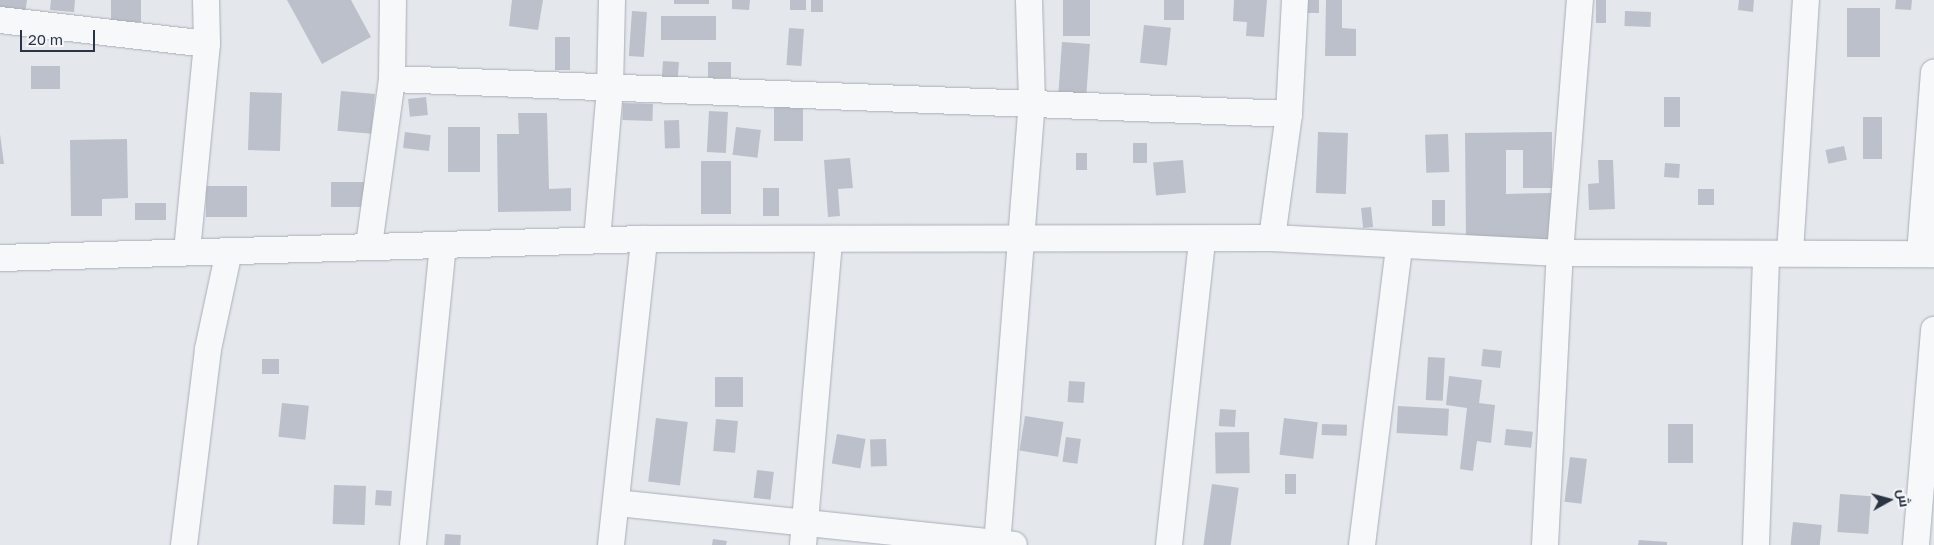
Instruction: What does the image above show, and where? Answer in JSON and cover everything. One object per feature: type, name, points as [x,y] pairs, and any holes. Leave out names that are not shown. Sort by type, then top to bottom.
[{"type":"street","points":[[187,251],[207,44],[206,0]]},
{"type":"street","points":[[369,245],[392,79],[393,0]]},
{"type":"street","points":[[597,240],[610,88],[612,0]]},
{"type":"street","points":[[617,503],[805,533],[1003,544],[1020,240],[1032,102],[1029,0]]},
{"type":"street","points":[[1272,238],[1289,114],[1295,0]]},
{"type":"street","points":[[1545,545],[1560,253],[1580,0]]},
{"type":"street","points":[[1756,545],[1778,254],[1806,0]]},
{"type":"street","points":[[0,20],[207,44]]},
{"type":"street","points":[[0,258],[369,245],[443,245],[644,239],[830,242],[1272,238],[1560,253],[1927,254],[1934,73]]},
{"type":"street","points":[[392,79],[1032,102],[1289,114]]},
{"type":"street","points":[[611,545],[644,239]]},
{"type":"street","points":[[1169,545],[1202,240]]},
{"type":"street","points":[[805,533],[830,242]]},
{"type":"street","points":[[413,545],[443,245]]},
{"type":"street","points":[[1362,545],[1399,246]]},
{"type":"street","points":[[184,545],[208,349],[229,251]]},
{"type":"street","points":[[1916,545],[1934,330]]},
{"type":"building","points":[[0,0],[27,0],[24,20],[0,16]]},
{"type":"building","points":[[51,0],[75,0],[74,12],[50,10]]},
{"type":"building","points":[[111,0],[141,0],[141,22],[111,22]]},
{"type":"building","points":[[287,0],[351,0],[371,37],[322,64]]},
{"type":"building","points":[[512,0],[543,0],[538,30],[509,26]]},
{"type":"building","points":[[674,0],[709,0],[709,4],[674,4]]},
{"type":"building","points":[[732,0],[750,0],[749,10],[732,9]]},
{"type":"building","points":[[790,0],[806,0],[806,10],[790,10]]},
{"type":"building","points":[[811,0],[823,0],[823,12],[811,12]]},
{"type":"building","points":[[1063,0],[1090,0],[1090,36],[1063,36]]},
{"type":"building","points":[[1164,0],[1184,0],[1184,20],[1164,20]]},
{"type":"building","points":[[1234,0],[1267,0],[1264,37],[1246,36],[1247,22],[1233,21]]},
{"type":"building","points":[[1304,0],[1319,0],[1319,13],[1304,13]]},
{"type":"building","points":[[1326,0],[1342,0],[1342,28],[1356,29],[1356,56],[1325,56]]},
{"type":"building","points":[[1596,0],[1606,0],[1606,23],[1596,23]]},
{"type":"building","points":[[1739,0],[1754,0],[1753,12],[1738,10]]},
{"type":"building","points":[[1896,0],[1912,0],[1911,10],[1895,9]]},
{"type":"building","points":[[1847,8],[1880,8],[1880,57],[1847,57]]},
{"type":"building","points":[[632,11],[647,12],[644,57],[629,56]]},
{"type":"building","points":[[1625,11],[1651,12],[1650,27],[1624,26]]},
{"type":"building","points":[[661,16],[716,16],[716,40],[661,40]]},
{"type":"building","points":[[1144,25],[1171,28],[1167,66],[1140,63]]},
{"type":"building","points":[[789,28],[804,29],[801,66],[786,65]]},
{"type":"building","points":[[555,37],[570,37],[570,70],[555,70]]},
{"type":"building","points":[[1062,42],[1090,44],[1086,95],[1058,93]]},
{"type":"building","points":[[663,61],[679,62],[678,79],[662,78]]},
{"type":"building","points":[[708,62],[731,62],[731,78],[708,78]]},
{"type":"building","points":[[31,66],[60,66],[60,89],[31,89]]},
{"type":"building","points":[[341,91],[375,94],[371,134],[338,131]]},
{"type":"building","points":[[250,92],[282,93],[280,151],[248,150]]},
{"type":"building","points":[[426,97],[428,115],[410,117],[408,99]]},
{"type":"building","points":[[1664,97],[1680,97],[1680,127],[1664,127]]},
{"type":"building","points":[[623,103],[653,104],[652,121],[622,120]]},
{"type":"building","points":[[774,104],[803,104],[803,141],[774,141]]},
{"type":"building","points":[[709,111],[728,112],[726,153],[707,152]]},
{"type":"building","points":[[518,113],[547,113],[549,189],[571,188],[571,211],[498,212],[497,134],[519,134]]},
{"type":"building","points":[[1863,117],[1882,117],[1882,159],[1863,159]]},
{"type":"building","points":[[679,120],[680,148],[665,149],[664,121]]},
{"type":"building","points":[[448,127],[480,127],[480,172],[448,172]]},
{"type":"building","points":[[736,127],[761,130],[757,158],[733,155]]},
{"type":"building","points":[[405,132],[431,135],[429,151],[403,148]]},
{"type":"building","points":[[1318,132],[1348,133],[1346,194],[1316,193]]},
{"type":"building","points":[[1552,132],[1552,188],[1523,188],[1523,150],[1506,150],[1506,194],[1552,193],[1560,239],[1466,240],[1465,133]]},
{"type":"building","points":[[0,134],[4,164],[0,164]]},
{"type":"building","points":[[1448,134],[1449,172],[1426,173],[1425,135]]},
{"type":"building","points":[[127,139],[128,198],[102,199],[102,216],[71,216],[70,140]]},
{"type":"building","points":[[1133,143],[1147,143],[1147,163],[1133,163]]},
{"type":"building","points":[[1844,146],[1847,160],[1828,164],[1825,150]]},
{"type":"building","points":[[1076,153],[1087,153],[1087,170],[1076,170]]},
{"type":"building","points":[[850,158],[853,188],[838,189],[840,216],[828,217],[824,160]]},
{"type":"building","points":[[1183,160],[1186,193],[1156,195],[1153,163]]},
{"type":"building","points":[[1598,160],[1613,160],[1615,209],[1589,210],[1588,184],[1599,183]]},
{"type":"building","points":[[701,161],[731,161],[731,214],[701,214]]},
{"type":"building","points":[[1665,163],[1680,164],[1679,178],[1664,177]]},
{"type":"building","points":[[331,182],[368,182],[368,207],[331,207]]},
{"type":"building","points":[[206,186],[247,186],[247,217],[206,217]]},
{"type":"building","points":[[763,188],[779,188],[779,216],[763,216]]},
{"type":"building","points":[[1698,189],[1714,189],[1714,205],[1698,205]]},
{"type":"building","points":[[1432,200],[1445,200],[1445,226],[1432,226]]},
{"type":"building","points":[[135,203],[166,203],[166,220],[135,220]]},
{"type":"building","points":[[1371,207],[1373,227],[1363,228],[1361,208]]},
{"type":"building","points":[[1483,349],[1502,351],[1500,368],[1481,366]]},
{"type":"building","points":[[1428,357],[1445,358],[1443,401],[1426,400]]},
{"type":"building","points":[[262,359],[279,359],[279,374],[262,374]]},
{"type":"building","points":[[1449,376],[1482,380],[1479,403],[1495,405],[1491,443],[1477,441],[1473,471],[1460,469],[1467,408],[1446,405]]},
{"type":"building","points":[[715,377],[743,377],[743,407],[715,407]]},
{"type":"building","points":[[1069,381],[1085,382],[1083,403],[1068,402]]},
{"type":"building","points":[[282,403],[309,406],[305,440],[278,437]]},
{"type":"building","points":[[1398,406],[1449,409],[1448,436],[1397,433]]},
{"type":"building","points":[[1220,409],[1236,410],[1235,427],[1219,426]]},
{"type":"building","points":[[1025,416],[1064,422],[1058,457],[1020,451]]},
{"type":"building","points":[[656,418],[688,422],[680,485],[648,482]]},
{"type":"building","points":[[1284,418],[1318,422],[1313,459],[1279,455]]},
{"type":"building","points":[[716,419],[738,421],[735,453],[713,451]]},
{"type":"building","points":[[1322,424],[1347,425],[1347,436],[1322,435]]},
{"type":"building","points":[[1668,424],[1693,424],[1693,463],[1668,463]]},
{"type":"building","points":[[1506,429],[1533,432],[1531,448],[1504,445]]},
{"type":"building","points":[[1249,432],[1250,473],[1216,474],[1215,433]]},
{"type":"building","points":[[837,434],[866,439],[860,469],[832,464]]},
{"type":"building","points":[[1066,437],[1081,439],[1077,464],[1063,462]]},
{"type":"building","points":[[886,439],[887,466],[871,467],[870,440]]},
{"type":"building","points":[[1570,457],[1587,459],[1581,504],[1565,502]]},
{"type":"building","points":[[757,470],[774,472],[770,500],[754,498]]},
{"type":"building","points":[[1285,474],[1296,474],[1296,494],[1285,494]]},
{"type":"building","points":[[1212,484],[1239,488],[1231,545],[1203,545]]},
{"type":"building","points":[[334,485],[366,486],[365,525],[333,524]]},
{"type":"building","points":[[376,490],[392,491],[391,506],[375,505]]},
{"type":"building","points":[[1840,494],[1871,496],[1868,534],[1837,532]]},
{"type":"building","points":[[1793,522],[1822,525],[1820,545],[1791,545]]},
{"type":"building","points":[[445,534],[461,535],[460,545],[444,545]]},
{"type":"building","points":[[713,539],[727,541],[726,545],[712,545]]},
{"type":"building","points":[[1639,540],[1667,542],[1667,545],[1638,545]]}]
